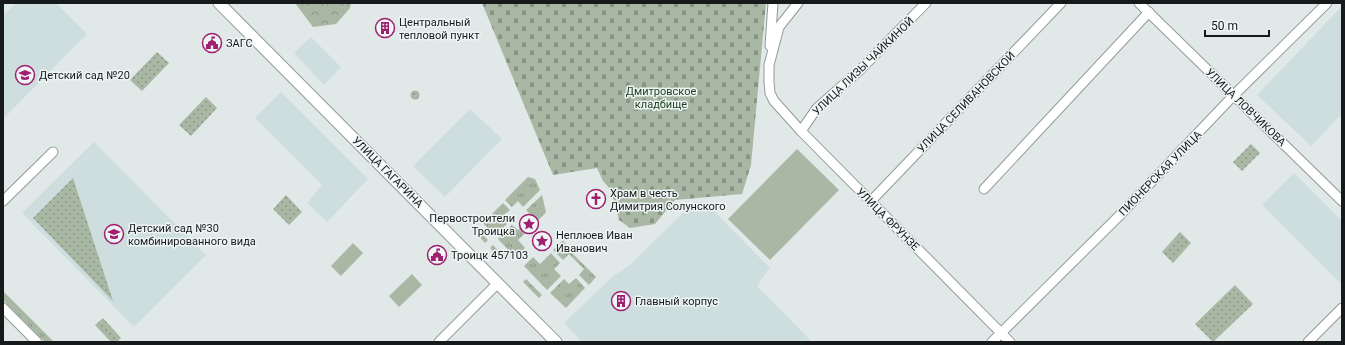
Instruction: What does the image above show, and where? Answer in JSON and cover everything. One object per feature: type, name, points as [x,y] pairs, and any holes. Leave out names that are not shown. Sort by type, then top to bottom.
[{"type":"main road","name":"УЛИЦА ГАГАРИНА","points":[[219,3],[556,342]]},
{"type":"street","points":[[769,65],[773,3]]},
{"type":"street","points":[[769,65],[779,28],[798,3]]},
{"type":"street","name":"УЛИЦА ЛИЗЫ ЧАЙКИНОЙ","points":[[801,131],[817,108],[860,70],[926,3]]},
{"type":"street","name":"УЛИЦА СЕЛИВАНОВСКОЙ","points":[[871,201],[1061,3]]},
{"type":"street","name":"УЛИЦА ЛОВЧИКОВА","points":[[1139,3],[1342,201]]},
{"type":"street","name":"ПИОНЕРСКАЯ УЛИЦА","points":[[992,342],[1125,209],[1234,95],[1327,3]]},
{"type":"street","points":[[984,189],[1149,12]]},
{"type":"street","name":"УЛИЦА ФРУНЗЕ","points":[[769,65],[770,92],[774,101],[801,131],[1010,342]]},
{"type":"street","points":[[3,201],[53,152]]},
{"type":"street","points":[[439,342],[498,283]]},
{"type":"street","points":[[3,308],[37,342]]},
{"type":"street","points":[[1308,342],[1342,308]]},
{"type":"shaded area","name":"Детский сад №20","points":[[16,3],[56,3],[87,34],[5,117],[3,115],[3,16]]},
{"type":"shaded area","points":[[1342,6],[1342,119],[1339,117],[1311,146],[1257,95]]},
{"type":"shaded area","points":[[311,37],[341,67],[324,85],[294,53]]},
{"type":"shaded area","points":[[281,92],[368,179],[327,222],[307,203],[322,185],[255,118]]},
{"type":"shaded area","points":[[470,109],[502,139],[445,197],[413,166]]},
{"type":"shaded area","name":"Детский сад №30 комбинированного вида","points":[[94,142],[206,255],[134,327],[22,213]]},
{"type":"shaded area","points":[[1294,173],[1342,221],[1341,284],[1262,205]]},
{"type":"shaded area","points":[[694,202],[705,202],[770,268],[757,286],[812,342],[582,342],[564,323],[612,277],[630,265]]},
{"type":"green space","points":[[295,3],[351,3],[350,8],[336,24],[313,27]]},
{"type":"green space","name":"Дмитровское кладбище","points":[[482,3],[766,3],[751,165],[742,194],[675,200],[655,224],[630,228],[619,220],[611,190],[603,181],[597,168],[553,175]]},
{"type":"green space","points":[[157,52],[169,63],[142,91],[130,80]]},
{"type":"green space","points":[[415,90],[420,95],[415,100],[410,95]]},
{"type":"green space","points":[[206,97],[217,108],[191,136],[179,125]]},
{"type":"green space","points":[[1251,144],[1260,153],[1242,171],[1233,162]]},
{"type":"green space","points":[[797,149],[839,190],[770,260],[728,219]]},
{"type":"green space","points":[[528,177],[535,179],[540,190],[523,207],[518,201],[512,207],[505,200]]},
{"type":"green space","points":[[73,178],[113,301],[33,218]]},
{"type":"green space","points":[[286,195],[302,212],[289,225],[273,209]]},
{"type":"green space","points":[[542,195],[546,212],[532,227],[526,222],[532,216],[526,210]]},
{"type":"green space","points":[[503,203],[510,210],[504,215],[510,221],[495,235],[483,223]]},
{"type":"green space","points":[[512,225],[518,230],[523,225],[528,230],[518,240],[525,248],[515,257],[498,239]]},
{"type":"green space","points":[[476,227],[488,240],[485,243],[473,230]]},
{"type":"green space","points":[[1180,232],[1191,243],[1173,263],[1162,252]]},
{"type":"green space","points":[[563,240],[571,252],[596,277],[589,285],[579,275],[584,269],[569,254],[563,260],[553,250]]},
{"type":"green space","points":[[353,243],[363,253],[341,276],[331,266]]},
{"type":"green space","points":[[493,245],[505,258],[502,261],[490,248]]},
{"type":"green space","points":[[551,253],[560,263],[554,269],[561,276],[547,290],[524,266],[533,257],[540,264]]},
{"type":"green space","points":[[412,274],[422,285],[399,307],[389,296]]},
{"type":"green space","points":[[576,278],[585,288],[566,308],[550,293],[564,279],[569,284]]},
{"type":"green space","points":[[526,279],[542,295],[539,298],[523,282]]},
{"type":"green space","points":[[1235,285],[1253,304],[1213,342],[1195,324]]},
{"type":"green space","points":[[3,291],[54,342],[45,342],[4,301]]},
{"type":"green space","points":[[103,318],[121,338],[117,342],[111,342],[95,325]]},
{"type":"place","name":"Центральный тепловой пункт","points":[[385,28]]},
{"type":"place","name":"ЗАГС","points":[[212,43]]},
{"type":"place","name":"Детский сад №20","points":[[25,75]]},
{"type":"place","name":"Храм в честь Димитрия Солунского","points":[[596,199]]},
{"type":"place","name":"Первостроители Троицка","points":[[529,224]]},
{"type":"place","name":"Детский сад №30 комбинированного вида","points":[[114,234]]},
{"type":"place","name":"Неплюев Иван Иванович","points":[[542,241]]},
{"type":"place","name":"Троицк 457103","points":[[437,255]]},
{"type":"place","name":"Главный корпус","points":[[621,301]]}]
